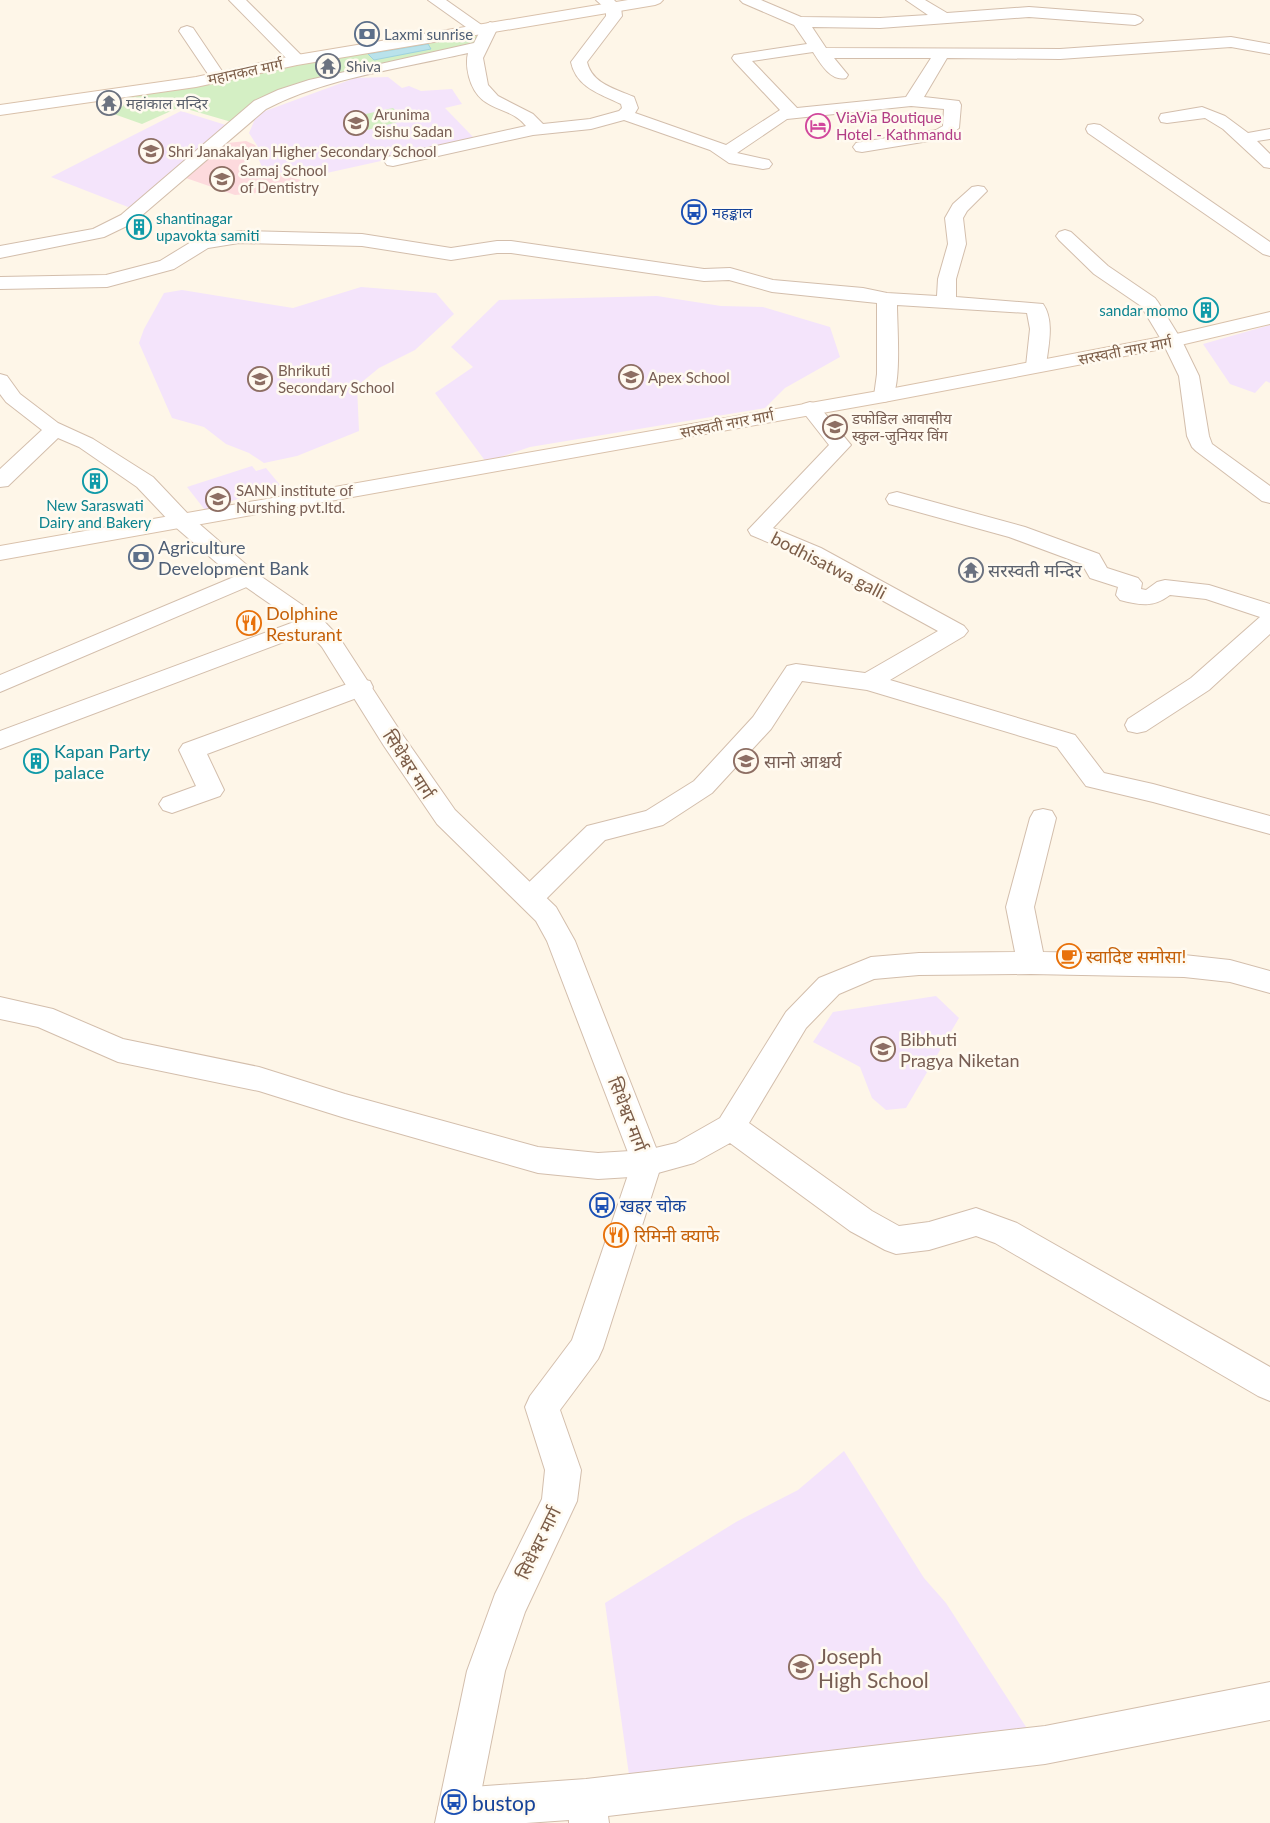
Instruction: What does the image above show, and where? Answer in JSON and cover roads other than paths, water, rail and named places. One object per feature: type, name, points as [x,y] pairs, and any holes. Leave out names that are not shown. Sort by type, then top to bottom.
[{"type":"street","points":[[237,0],[297,60]]},
{"type":"street","points":[[436,0],[484,28],[480,46],[474,56],[478,86],[486,96],[497,103],[526,114],[534,125],[532,130]]},
{"type":"street","name":"महानकल मार्ग","points":[[0,110],[218,77],[297,60],[484,28],[609,4],[655,0]]},
{"type":"street","points":[[748,0],[799,22],[880,23],[1029,12],[1135,20]]},
{"type":"street","points":[[914,0],[944,18]]},
{"type":"street","points":[[609,4],[614,16],[581,58],[580,67],[594,84],[628,102],[630,108],[625,115]]},
{"type":"street","points":[[799,22],[840,75]]},
{"type":"street","points":[[187,31],[218,77]]},
{"type":"street","points":[[792,112],[740,58],[819,50],[1060,54],[1231,42],[1270,49]]},
{"type":"street","points":[[0,252],[98,233],[127,219],[260,105],[284,93],[315,83],[480,46]]},
{"type":"street","points":[[911,101],[917,95],[942,53]]},
{"type":"street","points":[[727,152],[772,120],[792,112],[911,101],[953,105],[951,128],[941,134],[862,147]]},
{"type":"street","points":[[1167,118],[1205,112],[1221,120],[1270,163]]},
{"type":"street","points":[[392,160],[532,130],[591,124],[625,115],[691,137],[727,152],[735,159],[763,164]]},
{"type":"street","points":[[1094,129],[1270,250]]},
{"type":"street","points":[[1243,139],[1270,134]]},
{"type":"street","points":[[946,302],[948,291],[947,279],[957,244],[954,218],[959,208],[978,191]]},
{"type":"street","points":[[1065,236],[1101,270],[1148,302],[1172,341],[1189,376],[1198,436],[1203,447],[1267,490]]},
{"type":"street","points":[[0,283],[107,281],[167,265],[203,243],[239,237],[362,240],[451,254],[497,247],[510,247],[704,275],[730,274],[772,286],[863,294],[887,300],[1036,308],[1040,329],[1036,366]]},
{"type":"street","points":[[884,396],[887,374],[887,300]]},
{"type":"street","name":"सरस्वती नगर मार्ग","points":[[0,553],[884,396],[1172,341],[1270,318]]},
{"type":"street","name":"सिधेश्वर मार्ग","points":[[0,380],[13,398],[55,429],[86,443],[145,482],[181,520],[248,578],[313,623],[331,642],[398,748],[446,817],[531,897],[546,914],[561,941],[647,1163],[586,1348],[542,1407],[563,1470],[559,1501],[508,1607],[486,1671],[457,1816]]},
{"type":"street","name":"bodhisatwa galli","points":[[810,408],[840,445],[759,530],[813,553],[956,632],[869,682]]},
{"type":"street","points":[[0,481],[55,429]]},
{"type":"street","points":[[897,499],[1017,532],[1091,559],[1098,573],[1130,583],[1128,595],[1151,598],[1165,587],[1209,592],[1270,612]]},
{"type":"street","points":[[0,684],[248,578]]},
{"type":"street","points":[[1137,725],[1200,684],[1270,621]]},
{"type":"street","points":[[0,740],[313,623]]},
{"type":"street","points":[[531,897],[596,833],[654,818],[703,787],[762,723],[796,672],[869,682],[1066,741],[1095,780],[1153,792],[1270,825]]},
{"type":"street","points":[[172,804],[211,790],[192,750],[361,687]]},
{"type":"street","points":[[1031,963],[1020,907],[1043,818]]},
{"type":"street","points":[[0,1008],[44,1017],[118,1050],[259,1079],[345,1106],[538,1160],[598,1166],[647,1163],[683,1154],[730,1127],[796,1020],[829,986],[871,968],[918,964],[1031,963],[1184,966],[1230,971],[1270,982]]},
{"type":"street","points":[[730,1127],[861,1220],[896,1240],[929,1236],[976,1222],[1006,1233],[1270,1385]]},
{"type":"street","points":[[457,1816],[588,1811],[1045,1746],[1270,1701]]},
{"type":"water","points":[[428,44],[431,49],[374,60],[368,54]]},
{"type":"place","name":"Laxmi sunrise","points":[[367,34]]},
{"type":"place","name":"Shiva","points":[[328,66]]},
{"type":"place","name":"महांकाल मन्दिर","points":[[109,103]]},
{"type":"place","name":"Arunima Sishu Sadan","points":[[356,123]]},
{"type":"place","name":"ViaVia Boutique Hotel - Kathmandu","points":[[818,126]]},
{"type":"place","name":"Shri Janakalyan Higher Secondary School","points":[[151,151]]},
{"type":"place","name":"Samaj School of Dentistry","points":[[222,179]]},
{"type":"place","name":"महङ्काल","points":[[694,212]]},
{"type":"place","name":"shantinagar upavokta samiti","points":[[139,227]]},
{"type":"place","name":"sandar momo","points":[[1206,310]]},
{"type":"place","name":"Apex School","points":[[631,377]]},
{"type":"place","name":"Bhrikuti Secondary School","points":[[260,379]]},
{"type":"place","name":"डफोडिल आवासीय स्कुल-जुनियर विंग","points":[[835,427]]},
{"type":"place","name":"New Saraswati Dairy and Bakery","points":[[95,481]]},
{"type":"place","name":"SANN institute of Nurshing pvt.ltd.","points":[[218,499]]},
{"type":"place","name":"Agriculture Development Bank","points":[[141,557]]},
{"type":"place","name":"सरस्वती मन्दिर","points":[[971,570]]},
{"type":"place","name":"Dolphine Resturant","points":[[249,623]]},
{"type":"place","name":"Kapan Party palace","points":[[36,761]]},
{"type":"place","name":"सानो आश्चर्य","points":[[746,761]]},
{"type":"place","name":"स्वादिष्ट समोसा!","points":[[1069,956]]},
{"type":"place","name":"Bibhuti Pragya Niketan","points":[[883,1049]]},
{"type":"place","name":"खहर चोक","points":[[602,1205]]},
{"type":"place","name":"रिमिनी क्याफे","points":[[616,1235]]},
{"type":"place","name":"Joseph High School","points":[[801,1667]]},
{"type":"place","name":"bustop","points":[[454,1802]]}]
